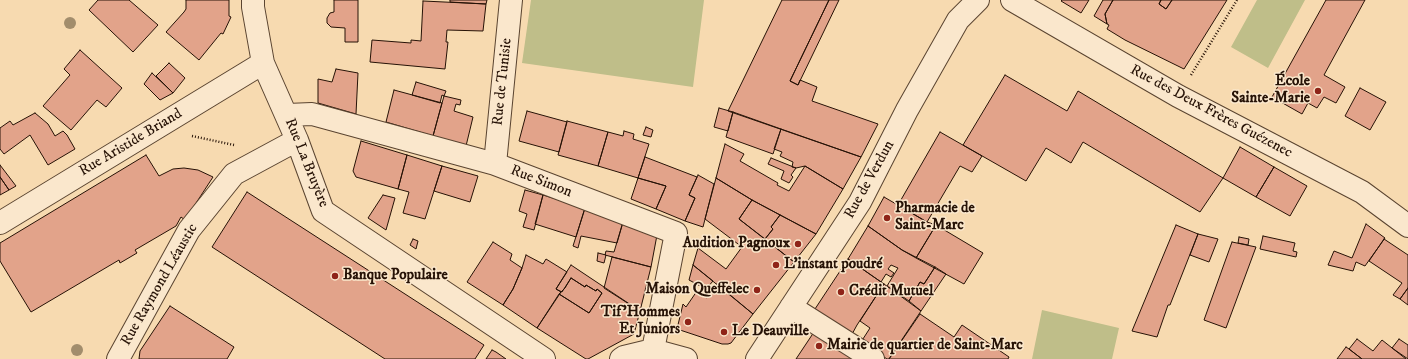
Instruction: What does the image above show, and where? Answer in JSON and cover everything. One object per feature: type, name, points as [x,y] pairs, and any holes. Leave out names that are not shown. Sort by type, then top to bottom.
[{"type":"street","name":"Rue La Bruyère","points":[[253,0],[263,63],[287,115],[323,211],[544,359]]},
{"type":"street","name":"Rue de Tunisie","points":[[495,164],[512,0]]},
{"type":"street","name":"Rue de Verdun","points":[[757,359],[860,202],[907,110],[958,20],[978,0]]},
{"type":"street","name":"Rue des Deux Frères Guézenec","points":[[1012,0],[1178,96],[1362,192],[1408,226]]},
{"type":"street","name":"Rue Aristide Briand","points":[[0,223],[263,63]]},
{"type":"street","name":"Rue Simon","points":[[287,115],[312,114],[495,164],[676,233],[653,350]]},
{"type":"street","name":"Rue Raymond Léaustic","points":[[118,359],[189,230],[234,174],[297,140]]},
{"type":"street","points":[[791,307],[873,359]]},
{"type":"street","points":[[620,359],[624,356],[653,350],[686,359]]},
{"type":"path","points":[[1178,96],[1237,0]]},
{"type":"path","points":[[154,128],[234,145],[245,145],[267,156]]},
{"type":"shaded area","points":[[531,0],[704,0],[693,87],[522,63]]},
{"type":"shaded area","points":[[1257,0],[1305,0],[1268,68],[1231,47]]},
{"type":"shaded area","points":[[1042,310],[1119,328],[1112,359],[1032,359]]},
{"type":"building","points":[[98,0],[129,0],[158,25],[133,52],[89,10]]},
{"type":"building","points":[[186,0],[229,0],[229,16],[231,17],[223,34],[221,33],[199,60],[166,32],[186,9]]},
{"type":"building","points":[[334,0],[358,0],[358,42],[345,42],[345,28],[331,27],[327,23],[327,18],[330,13],[334,12]]},
{"type":"building","points":[[450,0],[487,0],[486,4],[450,2]]},
{"type":"building","points":[[782,0],[829,0],[790,81],[798,85],[800,80],[817,87],[812,101],[878,124],[861,157],[728,111]]},
{"type":"building","points":[[829,0],[839,0],[798,85],[790,81]]},
{"type":"building","points":[[1089,0],[1081,13],[1061,1]]},
{"type":"building","points":[[1103,0],[1113,0],[1105,14],[1107,24],[1094,16]]},
{"type":"building","points":[[1113,0],[1161,0],[1159,4],[1166,9],[1172,0],[1227,0],[1184,69],[1125,40],[1107,29],[1109,25],[1107,24],[1105,14]]},
{"type":"building","points":[[1161,0],[1172,0],[1166,9],[1159,4]]},
{"type":"building","points":[[1326,0],[1365,0],[1324,75],[1345,87],[1336,103],[1324,97],[1317,108],[1308,103],[1302,114],[1272,97]]},
{"type":"building","points":[[423,1],[486,4],[483,31],[447,30],[446,42],[448,42],[445,69],[370,62],[372,40],[411,43],[411,40],[421,41]]},
{"type":"building","points":[[80,50],[122,88],[106,107],[97,100],[71,130],[43,106],[70,75],[64,69]]},
{"type":"building","points":[[169,63],[185,78],[173,93],[156,76]]},
{"type":"building","points":[[336,69],[358,73],[356,114],[318,103],[318,79],[332,82]]},
{"type":"building","points":[[152,73],[173,93],[160,100],[144,84]]},
{"type":"building","points":[[1005,75],[1067,111],[1078,91],[1223,178],[1200,212],[1083,142],[1071,163],[1046,148],[1026,181],[963,145]]},
{"type":"building","points":[[416,82],[446,91],[444,96],[442,95],[440,103],[412,95]]},
{"type":"building","points":[[1360,88],[1386,102],[1370,130],[1345,116]]},
{"type":"building","points":[[394,90],[442,103],[433,136],[386,122]]},
{"type":"building","points":[[444,96],[461,100],[460,105],[456,104],[454,111],[473,117],[466,146],[433,136]]},
{"type":"building","points":[[719,108],[733,112],[728,131],[714,127]]},
{"type":"building","points":[[527,111],[567,122],[559,152],[519,141]]},
{"type":"building","points":[[733,112],[781,129],[773,154],[726,137]]},
{"type":"building","points":[[35,113],[48,124],[55,136],[63,131],[75,149],[48,165],[30,135],[4,154],[0,149],[0,128],[10,121],[13,125]]},
{"type":"building","points":[[567,121],[608,132],[598,166],[558,155]]},
{"type":"building","points":[[646,127],[653,130],[651,137],[643,135]]},
{"type":"building","points":[[781,129],[861,157],[843,189],[805,166],[796,168],[792,167],[793,162],[780,156],[782,152],[774,149]]},
{"type":"building","points":[[624,131],[634,134],[633,139],[649,144],[638,178],[598,166],[608,132],[623,136]]},
{"type":"building","points":[[940,132],[982,156],[972,172],[960,166],[927,222],[898,205]]},
{"type":"building","points":[[361,141],[407,155],[398,189],[356,177],[353,171]]},
{"type":"building","points":[[725,144],[744,154],[740,161],[789,191],[805,166],[843,189],[816,234],[752,200],[716,178]]},
{"type":"building","points":[[1240,147],[1274,167],[1256,197],[1223,178]]},
{"type":"building","points":[[146,155],[159,176],[173,169],[184,168],[198,170],[213,177],[185,220],[181,217],[176,226],[135,250],[137,253],[120,263],[119,260],[31,312],[0,261],[0,243]]},
{"type":"building","points":[[407,155],[442,166],[425,219],[403,213],[409,192],[398,189]]},
{"type":"building","points":[[645,157],[697,177],[689,195],[695,198],[685,221],[656,209],[666,186],[638,178]]},
{"type":"building","points":[[771,158],[796,168],[791,175],[793,177],[789,183],[781,179],[784,171],[768,164]]},
{"type":"building","points":[[0,165],[16,186],[9,190],[0,177]]},
{"type":"building","points":[[442,166],[478,176],[470,202],[434,191]]},
{"type":"building","points":[[1274,167],[1307,186],[1290,216],[1256,197]]},
{"type":"building","points":[[698,175],[714,184],[703,227],[685,221],[695,198],[689,195]]},
{"type":"building","points":[[0,177],[9,190],[0,195]]},
{"type":"building","points":[[638,178],[666,186],[656,209],[631,199]]},
{"type":"building","points":[[716,178],[752,200],[739,219],[794,262],[753,314],[693,265],[698,248],[726,269],[742,247],[705,219]]},
{"type":"building","points":[[525,190],[543,195],[534,230],[523,227],[527,214],[519,211]]},
{"type":"building","points":[[247,192],[484,345],[475,359],[385,359],[212,247]]},
{"type":"building","points":[[383,195],[395,198],[386,230],[368,218]]},
{"type":"building","points":[[543,195],[585,208],[576,237],[535,224]]},
{"type":"building","points":[[884,197],[927,222],[936,225],[916,258],[868,226]]},
{"type":"building","points":[[752,200],[780,215],[771,227],[773,229],[765,239],[739,219]]},
{"type":"building","points":[[585,208],[623,222],[617,243],[581,236],[578,248],[573,246]]},
{"type":"building","points":[[780,215],[816,234],[794,262],[765,239],[773,229],[771,227]]},
{"type":"building","points":[[623,222],[657,235],[651,267],[605,255],[606,251],[614,252]]},
{"type":"building","points":[[1366,224],[1385,238],[1365,266],[1356,262],[1353,271],[1328,265],[1334,251],[1352,258]]},
{"type":"building","points":[[936,225],[983,253],[964,284],[916,258]]},
{"type":"building","points":[[1176,225],[1198,234],[1170,305],[1168,305],[1157,337],[1132,331]]},
{"type":"building","points":[[868,226],[902,250],[935,267],[924,284],[920,282],[909,301],[887,286],[898,268],[891,265],[888,269],[894,273],[891,277],[886,274],[881,282],[848,259]]},
{"type":"building","points":[[1198,234],[1218,239],[1209,262],[1190,255]]},
{"type":"building","points":[[1263,236],[1295,243],[1293,251],[1297,252],[1296,257],[1260,249]]},
{"type":"building","points":[[1239,237],[1249,239],[1248,245],[1238,243]]},
{"type":"building","points":[[413,239],[418,241],[416,249],[410,245]]},
{"type":"building","points":[[1384,239],[1408,255],[1408,288],[1400,299],[1393,295],[1402,283],[1369,261]]},
{"type":"building","points":[[493,242],[512,254],[510,260],[522,268],[513,289],[503,305],[467,282]]},
{"type":"building","points":[[1232,242],[1256,247],[1226,328],[1204,320]]},
{"type":"building","points":[[598,253],[606,255],[604,263],[597,261]]},
{"type":"building","points":[[526,255],[543,264],[546,259],[567,272],[556,289],[561,292],[537,328],[503,305],[513,289]]},
{"type":"building","points":[[612,257],[651,267],[640,311],[604,288]]},
{"type":"building","points":[[848,259],[884,284],[851,336],[813,312]]},
{"type":"building","points":[[571,265],[640,311],[634,334],[588,359],[537,328],[559,294],[589,313],[602,293],[597,289],[596,291],[586,285],[585,287],[571,278],[562,292],[556,289]]},
{"type":"building","points":[[693,265],[713,281],[706,289],[689,280]]},
{"type":"building","points":[[935,267],[946,274],[921,311],[909,301],[920,282],[924,284]]},
{"type":"building","points":[[571,278],[585,287],[586,285],[596,291],[597,289],[602,293],[589,313],[559,294]]},
{"type":"building","points":[[717,284],[753,314],[731,343],[728,344],[722,344],[677,329],[683,304],[686,307],[697,291],[707,298]]},
{"type":"building","points":[[884,284],[921,311],[889,359],[861,342],[870,328],[860,321]]},
{"type":"building","points":[[1408,288],[1408,305],[1400,299]]},
{"type":"building","points":[[170,306],[234,347],[227,359],[139,359],[140,351]]},
{"type":"building","points":[[920,314],[954,337],[962,325],[1009,357],[1008,359],[889,359]]},
{"type":"building","name":"Mairie de quartier de Saint-Marc","points":[[814,332],[855,359],[796,359]]},
{"type":"building","points":[[1357,339],[1373,351],[1382,340],[1406,359],[1362,359],[1349,349]]},
{"type":"building","points":[[1399,339],[1408,345],[1408,359],[1392,348]]},
{"type":"building","points":[[1346,347],[1349,349],[1362,359],[1337,359]]},
{"type":"building","points":[[492,350],[496,352],[506,359],[486,359]]},
{"type":"place","name":"École Sainte-Marie","points":[[1318,91]]},
{"type":"place","name":"Pharmacie de Saint-Marc","points":[[887,218]]},
{"type":"place","name":"Audition Pagnoux","points":[[798,244]]},
{"type":"place","name":"L'instant poudré","points":[[776,265]]},
{"type":"place","name":"Banque Populaire","points":[[335,276]]},
{"type":"place","name":"Maison Queffelec","points":[[757,290]]},
{"type":"place","name":"Crédit Mutuel","points":[[841,292]]},
{"type":"place","name":"Tif'Hommes Et Juniors","points":[[688,322]]},
{"type":"place","name":"Le Deauville","points":[[724,332]]},
{"type":"place","name":"Mairie de quartier de Saint-Marc","points":[[819,346]]}]
